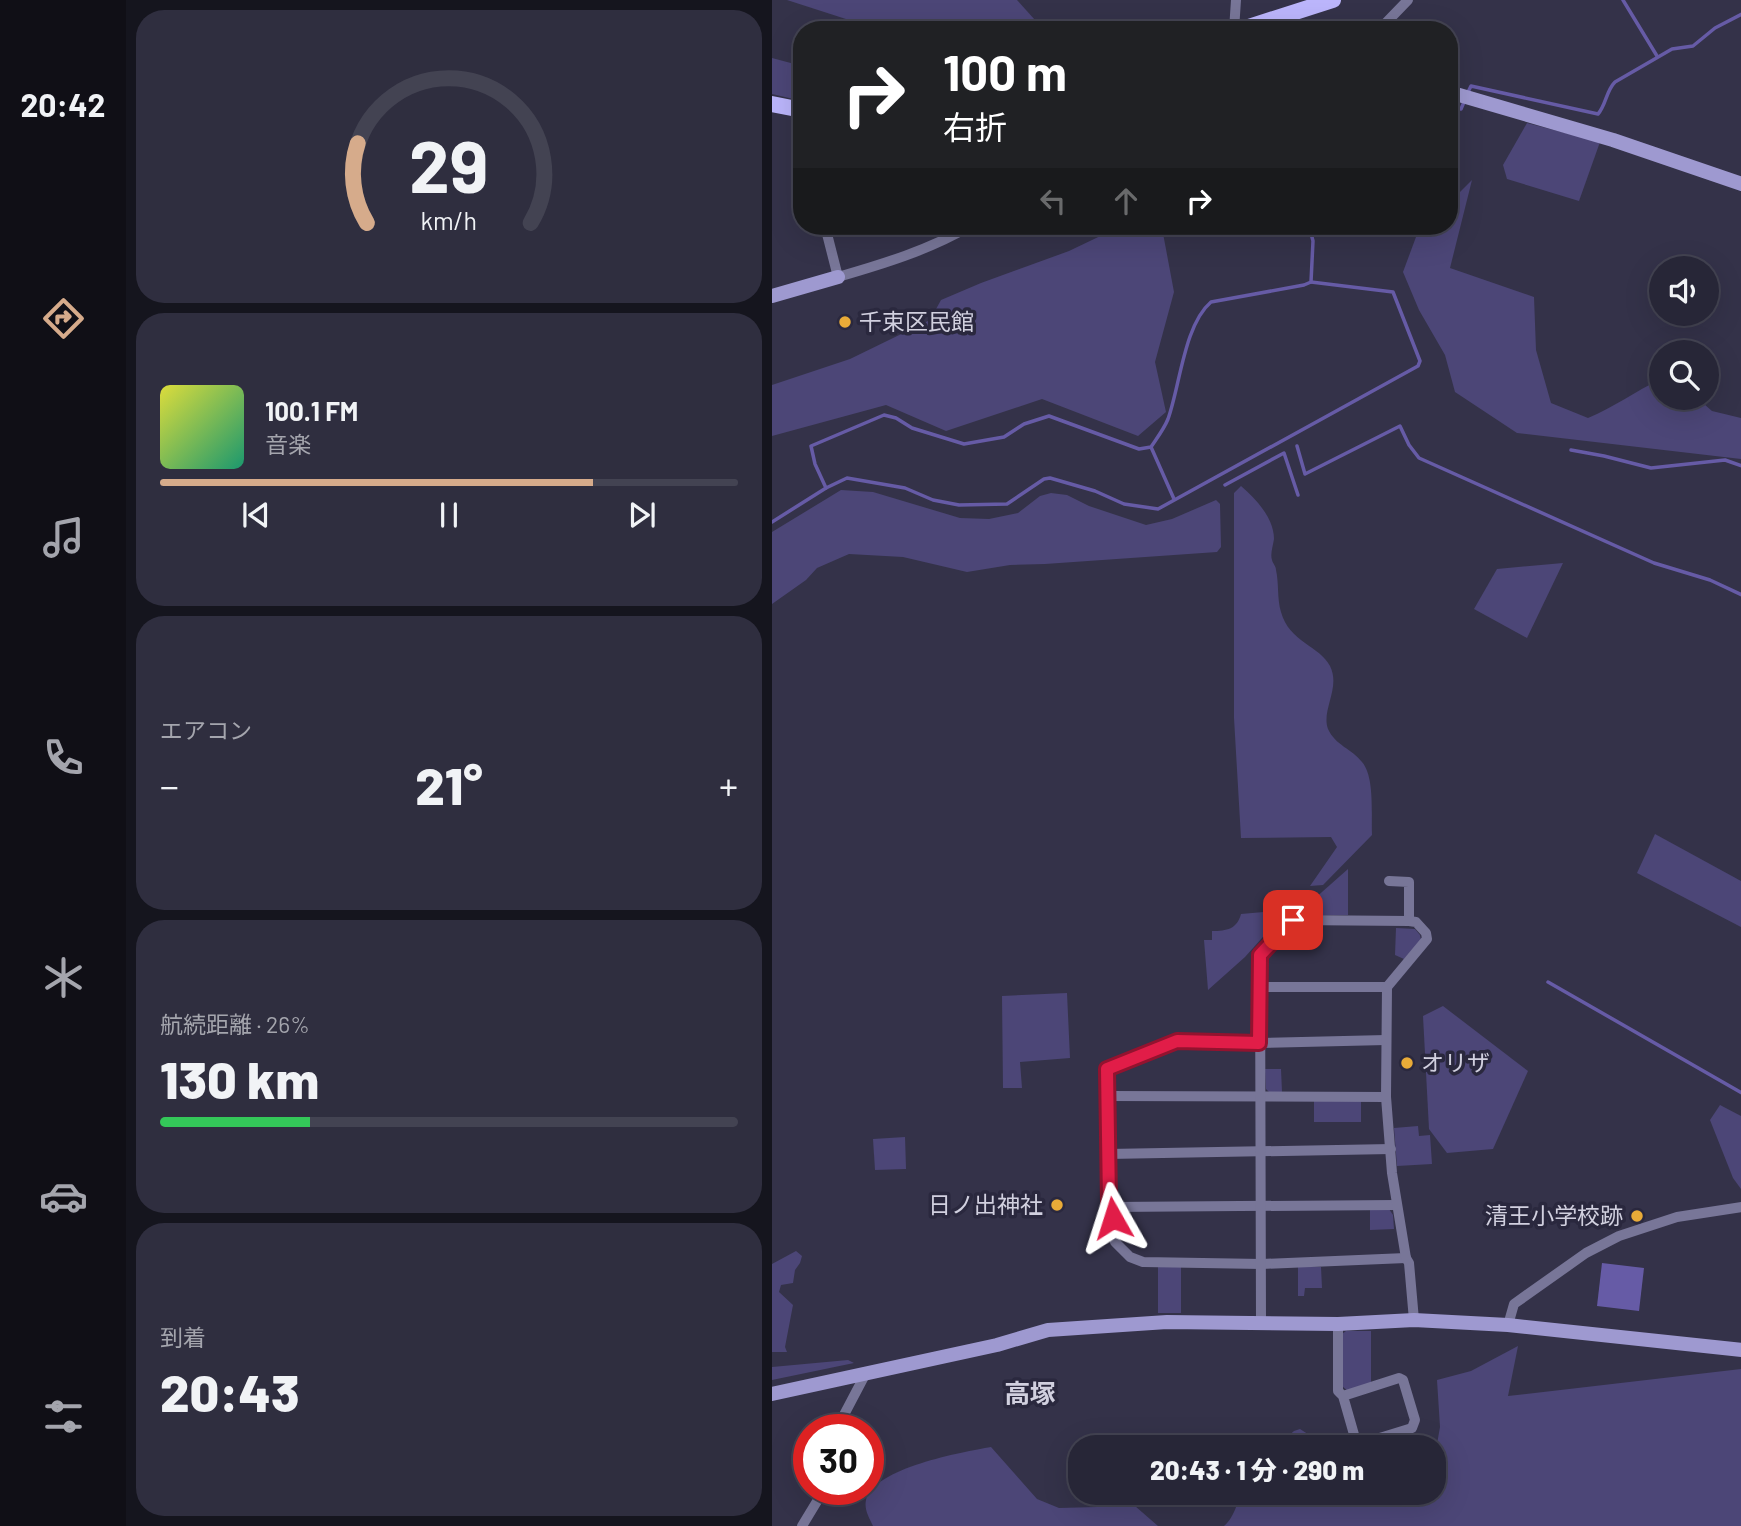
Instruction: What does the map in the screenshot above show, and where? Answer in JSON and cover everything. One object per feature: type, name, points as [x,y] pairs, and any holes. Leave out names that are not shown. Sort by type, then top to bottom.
[{"type":"main road","points":[[1266,21],[1333,0]]},
{"type":"main road","points":[[772,104],[793,108]]},
{"type":"street","points":[[1236,0],[1237,21]]},
{"type":"street","points":[[1388,21],[1408,0]]},
{"type":"street","points":[[1458,96],[1613,140],[1741,184]]},
{"type":"street","points":[[827,235],[838,277]]},
{"type":"street","points":[[772,296],[916,251],[954,235]]},
{"type":"street","points":[[1389,881],[1409,882],[1409,921]]},
{"type":"street","points":[[1261,1323],[1260,955],[1293,920],[1409,921],[1416,922],[1426,933],[1427,939],[1387,987],[1386,1097],[1390,1149],[1396,1205],[1409,1263],[1414,1320]]},
{"type":"street","points":[[1259,987],[1387,987]]},
{"type":"street","points":[[1386,1040],[1259,1043],[1177,1041],[1107,1069],[1109,1202],[1116,1242],[1130,1257],[1143,1262],[1262,1264],[1406,1258]]},
{"type":"street","points":[[1107,1097],[1386,1097]]},
{"type":"street","points":[[1109,1154],[1390,1149]]},
{"type":"street","points":[[1112,1207],[1396,1205]]},
{"type":"street","points":[[1508,1325],[1514,1304],[1586,1253],[1619,1236],[1677,1217],[1741,1207]]},
{"type":"street","points":[[772,1394],[997,1345],[1048,1330],[1167,1322],[1338,1324],[1414,1320],[1508,1325],[1741,1350]]},
{"type":"street","points":[[1338,1324],[1338,1391],[1343,1396],[1357,1445],[1412,1428],[1415,1420],[1403,1380],[1398,1378],[1343,1396]]},
{"type":"street","points":[[844,1414],[866,1373]]},
{"type":"street","points":[[802,1526],[815,1505]]},
{"type":"shaded area","points":[[787,0],[1017,0],[1036,21],[852,21]]},
{"type":"shaded area","points":[[772,58],[793,64],[793,99],[772,94]]},
{"type":"shaded area","points":[[1527,123],[1600,142],[1579,201],[1507,179],[1503,165]]},
{"type":"shaded area","points":[[1472,180],[1450,268],[1534,297],[1536,350],[1551,403],[1588,418],[1649,386],[1649,410],[1711,410],[1741,418],[1741,459],[1517,433],[1455,392],[1445,355],[1419,310],[1403,272],[1418,235],[1458,235],[1458,194]]},
{"type":"shaded area","points":[[1102,235],[1163,235],[1174,292],[1155,362],[1166,412],[1138,436],[1042,399],[946,431],[886,405],[772,436],[772,385],[850,359],[930,320],[941,300],[1069,251]]},
{"type":"shaded area","points":[[1241,486],[1258,503],[1271,524],[1274,539],[1271,558],[1276,569],[1280,607],[1285,622],[1297,637],[1325,659],[1333,674],[1327,714],[1328,729],[1335,739],[1362,762],[1369,777],[1372,835],[1323,885],[1310,886],[1337,847],[1331,837],[1241,838],[1234,718],[1234,493]]},
{"type":"shaded area","points":[[841,490],[873,492],[960,518],[989,519],[1018,513],[1040,496],[1051,493],[1067,495],[1089,506],[1146,525],[1172,519],[1216,500],[1220,504],[1221,547],[1217,552],[1010,565],[967,572],[903,557],[849,554],[817,568],[806,580],[772,604],[772,532]]},
{"type":"shaded area","points":[[1563,563],[1527,638],[1474,609],[1497,569]]},
{"type":"shaded area","points":[[1655,834],[1741,881],[1741,927],[1637,873]]},
{"type":"shaded area","points":[[1348,869],[1348,915],[1296,915]]},
{"type":"shaded area","points":[[1287,910],[1245,957],[1208,990],[1204,940],[1212,940],[1212,931],[1231,928],[1241,914]]},
{"type":"shaded area","points":[[1396,928],[1415,929],[1420,935],[1421,940],[1404,959],[1395,955]]},
{"type":"shaded area","points":[[1067,993],[1070,1058],[1020,1062],[1022,1088],[1003,1088],[1002,996]]},
{"type":"shaded area","points":[[1443,1006],[1528,1071],[1493,1149],[1447,1153],[1429,1129],[1423,1016]]},
{"type":"shaded area","points":[[1265,1069],[1281,1069],[1282,1092],[1269,1092],[1266,1089]]},
{"type":"shaded area","points":[[1314,1099],[1361,1100],[1361,1122],[1314,1122]]},
{"type":"shaded area","points":[[1720,1105],[1741,1116],[1741,1189],[1733,1178],[1710,1120]]},
{"type":"shaded area","points":[[1418,1126],[1419,1136],[1430,1135],[1432,1164],[1397,1166],[1394,1128]]},
{"type":"shaded area","points":[[905,1137],[906,1169],[875,1170],[873,1139]]},
{"type":"shaded area","points":[[1370,1209],[1389,1209],[1393,1215],[1394,1229],[1370,1230]]},
{"type":"shaded area","points":[[796,1251],[802,1256],[795,1270],[793,1283],[781,1285],[779,1292],[793,1305],[785,1347],[787,1352],[772,1352],[772,1264]]},
{"type":"shaded area","points":[[1602,1263],[1644,1268],[1639,1311],[1597,1306]]},
{"type":"shaded area","points":[[1181,1264],[1181,1313],[1158,1313],[1158,1265]]},
{"type":"shaded area","points":[[1298,1267],[1321,1267],[1322,1288],[1305,1288],[1304,1296],[1298,1296]]},
{"type":"shaded area","points":[[1346,1331],[1371,1331],[1371,1384],[1349,1392],[1342,1386],[1342,1334]]},
{"type":"shaded area","points":[[1518,1346],[1508,1396],[1741,1369],[1741,1526],[1224,1526],[1237,1505],[1446,1505],[1446,1435],[1439,1435],[1437,1380],[1471,1371]]},
{"type":"shaded area","points":[[848,1360],[854,1363],[772,1380],[772,1367]]},
{"type":"shaded area","points":[[1300,1429],[1309,1435],[1290,1435]]},
{"type":"shaded area","points":[[991,1447],[1037,1499],[1059,1508],[1135,1506],[1158,1526],[873,1526],[866,1505],[884,1505],[884,1480],[901,1470]]},
{"type":"waterway","points":[[1623,0],[1657,56]]},
{"type":"waterway","points":[[1468,92],[1471,86],[1598,114],[1615,82],[1672,49],[1693,46],[1715,28],[1742,14]]},
{"type":"waterway","points":[[1458,108],[1461,109],[1464,102]]},
{"type":"waterway","points":[[772,522],[826,488],[815,464],[811,446],[884,415],[896,418],[912,428],[964,444],[1004,437],[1024,424],[1049,416],[1139,449],[1151,447],[1168,419],[1189,340],[1202,312],[1211,302],[1311,282],[1311,235]]},
{"type":"waterway","points":[[826,488],[847,478],[905,488],[933,500],[959,505],[1007,504],[1044,479],[1050,478],[1095,491],[1124,504],[1158,509],[1418,366],[1420,361],[1393,292],[1311,282]]},
{"type":"waterway","points":[[1297,446],[1305,474],[1400,426],[1419,458],[1654,563],[1710,580],[1742,595]]},
{"type":"waterway","points":[[1151,447],[1174,499]]},
{"type":"waterway","points":[[1571,450],[1651,468],[1725,460],[1742,466]]},
{"type":"waterway","points":[[1225,485],[1284,453],[1298,495]]},
{"type":"waterway","points":[[1548,982],[1742,1093]]},
{"type":"place","name":"千束区民館","points":[[845,322]]},
{"type":"place","name":"オリザ","points":[[1407,1063]]},
{"type":"place","name":"日ノ出神社","points":[[1057,1205]]},
{"type":"place","name":"清王小学校跡","points":[[1637,1216]]},
{"type":"district","name":"高塚","points":[[1030,1394]]},
{"type":"route","points":[[1113,1218],[1109,1202],[1107,1069],[1177,1041],[1259,1043],[1260,955],[1293,920]]}]
